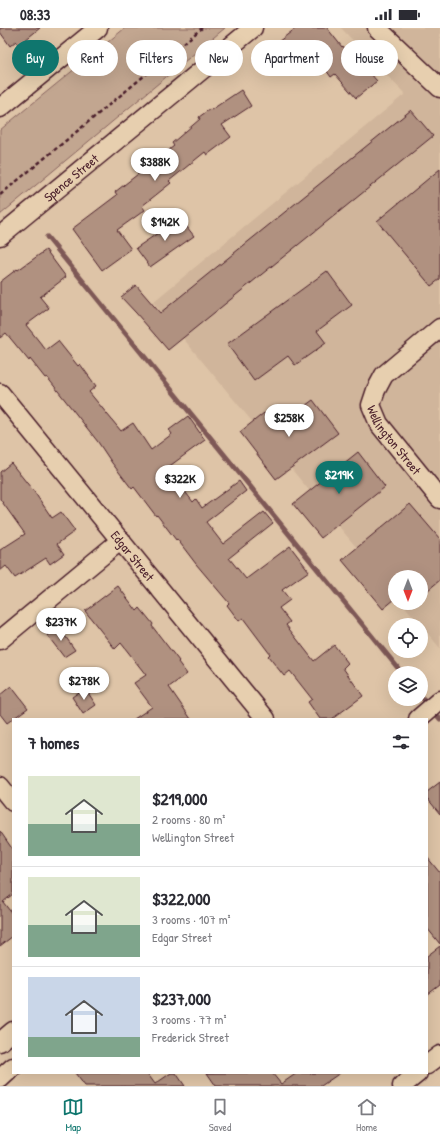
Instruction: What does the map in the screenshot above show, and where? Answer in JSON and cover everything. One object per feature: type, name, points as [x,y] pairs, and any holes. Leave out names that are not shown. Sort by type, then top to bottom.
[{"type":"street","points":[[0,108],[98,28]]},
{"type":"street","name":"Spence Street","points":[[0,236],[253,28]]},
{"type":"street","points":[[377,28],[440,88]]},
{"type":"street","name":"Wellington Street","points":[[440,328],[384,375],[376,390],[372,405],[379,424],[440,499]]},
{"type":"street","name":"Edgar Street","points":[[0,393],[265,718]]},
{"type":"street","points":[[0,640],[121,540]]},
{"type":"street","points":[[421,717],[439,701]]},
{"type":"street","points":[[0,786],[12,801]]},
{"type":"street","points":[[0,1042],[12,1032]]},
{"type":"street","points":[[428,1065],[440,1055]]},
{"type":"street","points":[[0,1079],[12,1068]]},
{"type":"street","points":[[402,1086],[417,1074]]},
{"type":"path","points":[[0,195],[202,28]]},
{"type":"shaded area","points":[[125,28],[225,28],[211,40],[195,40],[195,53],[187,60],[187,40],[126,40],[126,76],[167,76],[0,215],[0,130],[67,75],[118,76],[118,40],[110,40]]},
{"type":"shaded area","points":[[341,28],[440,28],[440,648],[428,634],[428,618],[415,618],[408,610],[428,610],[428,570],[388,570],[388,586],[153,302],[405,94],[388,76],[398,76],[398,40],[353,40]]},
{"type":"building","points":[[0,28],[40,28],[25,40],[12,40],[12,44],[10,46],[0,32]]},
{"type":"building","points":[[296,28],[327,28],[341,46],[341,76],[373,76],[377,81],[356,98],[335,74],[333,76],[333,40],[281,40]]},
{"type":"building","points":[[241,90],[251,106],[222,125],[231,137],[207,155],[205,152],[169,181],[171,183],[142,206],[145,210],[117,230],[131,249],[102,270],[72,229],[117,195],[115,192],[174,146],[172,143],[200,119],[199,117]]},
{"type":"building","points":[[411,110],[433,136],[168,350],[121,297],[136,285],[160,313]]},
{"type":"building","points":[[440,169],[440,279],[431,286],[377,221]]},
{"type":"building","points":[[180,218],[194,236],[150,267],[136,248]]},
{"type":"building","points":[[46,250],[66,277],[40,297],[49,308],[26,325],[46,350],[58,341],[78,366],[80,364],[96,386],[89,392],[121,431],[133,423],[151,450],[172,434],[169,430],[188,416],[205,440],[167,468],[193,502],[196,499],[202,508],[239,481],[246,491],[206,522],[223,544],[264,512],[273,523],[229,558],[246,579],[290,546],[309,571],[282,590],[290,600],[279,608],[290,622],[286,625],[314,661],[334,645],[348,663],[343,668],[363,696],[333,718],[319,718],[308,702],[312,699],[290,671],[284,676],[268,656],[270,654],[243,618],[239,621],[227,605],[229,603],[157,515],[156,516],[134,487],[132,489],[98,442],[47,377],[45,378],[30,359],[29,361],[6,333],[0,338],[0,282],[17,269],[18,270]]},
{"type":"building","points":[[327,271],[352,305],[317,331],[326,343],[295,365],[288,356],[254,381],[227,344]]},
{"type":"building","points":[[313,400],[338,433],[276,479],[240,432],[264,413],[276,427]]},
{"type":"building","points":[[358,452],[385,487],[321,538],[293,504]]},
{"type":"building","points":[[11,463],[35,493],[52,518],[61,512],[75,531],[57,544],[64,554],[50,564],[46,558],[15,578],[6,566],[0,571],[0,550],[25,534],[0,499],[0,472]]},
{"type":"building","points":[[410,504],[440,539],[440,580],[428,590],[428,570],[388,570],[388,605],[383,609],[342,560]]},
{"type":"building","points":[[118,586],[137,611],[140,608],[153,624],[152,626],[187,674],[169,687],[190,718],[136,718],[152,707],[134,683],[146,675],[121,643],[115,649],[85,611]]},
{"type":"building","points":[[58,626],[75,650],[64,657],[47,635]]},
{"type":"building","points":[[11,686],[28,708],[7,723],[0,714],[0,695]]},
{"type":"building","points":[[85,688],[96,705],[83,714],[72,697]]},
{"type":"building","points":[[440,782],[440,814],[428,799],[428,791]]},
{"type":"building","points":[[0,831],[12,849],[12,895],[3,902],[12,914],[12,937],[0,946]]},
{"type":"building","points":[[428,858],[440,873],[440,944],[428,929]]},
{"type":"building","points":[[440,946],[440,985],[428,994],[428,955]]},
{"type":"building","points":[[76,1074],[148,1074],[155,1084],[170,1074],[177,1074],[185,1086],[85,1086]]},
{"type":"building","points":[[208,1074],[273,1074],[281,1084],[296,1074],[339,1074],[321,1086],[216,1086]]},
{"type":"waterway","points":[[47,237],[396,666]]},
{"type":"waterway","points":[[428,704],[440,719]]}]
